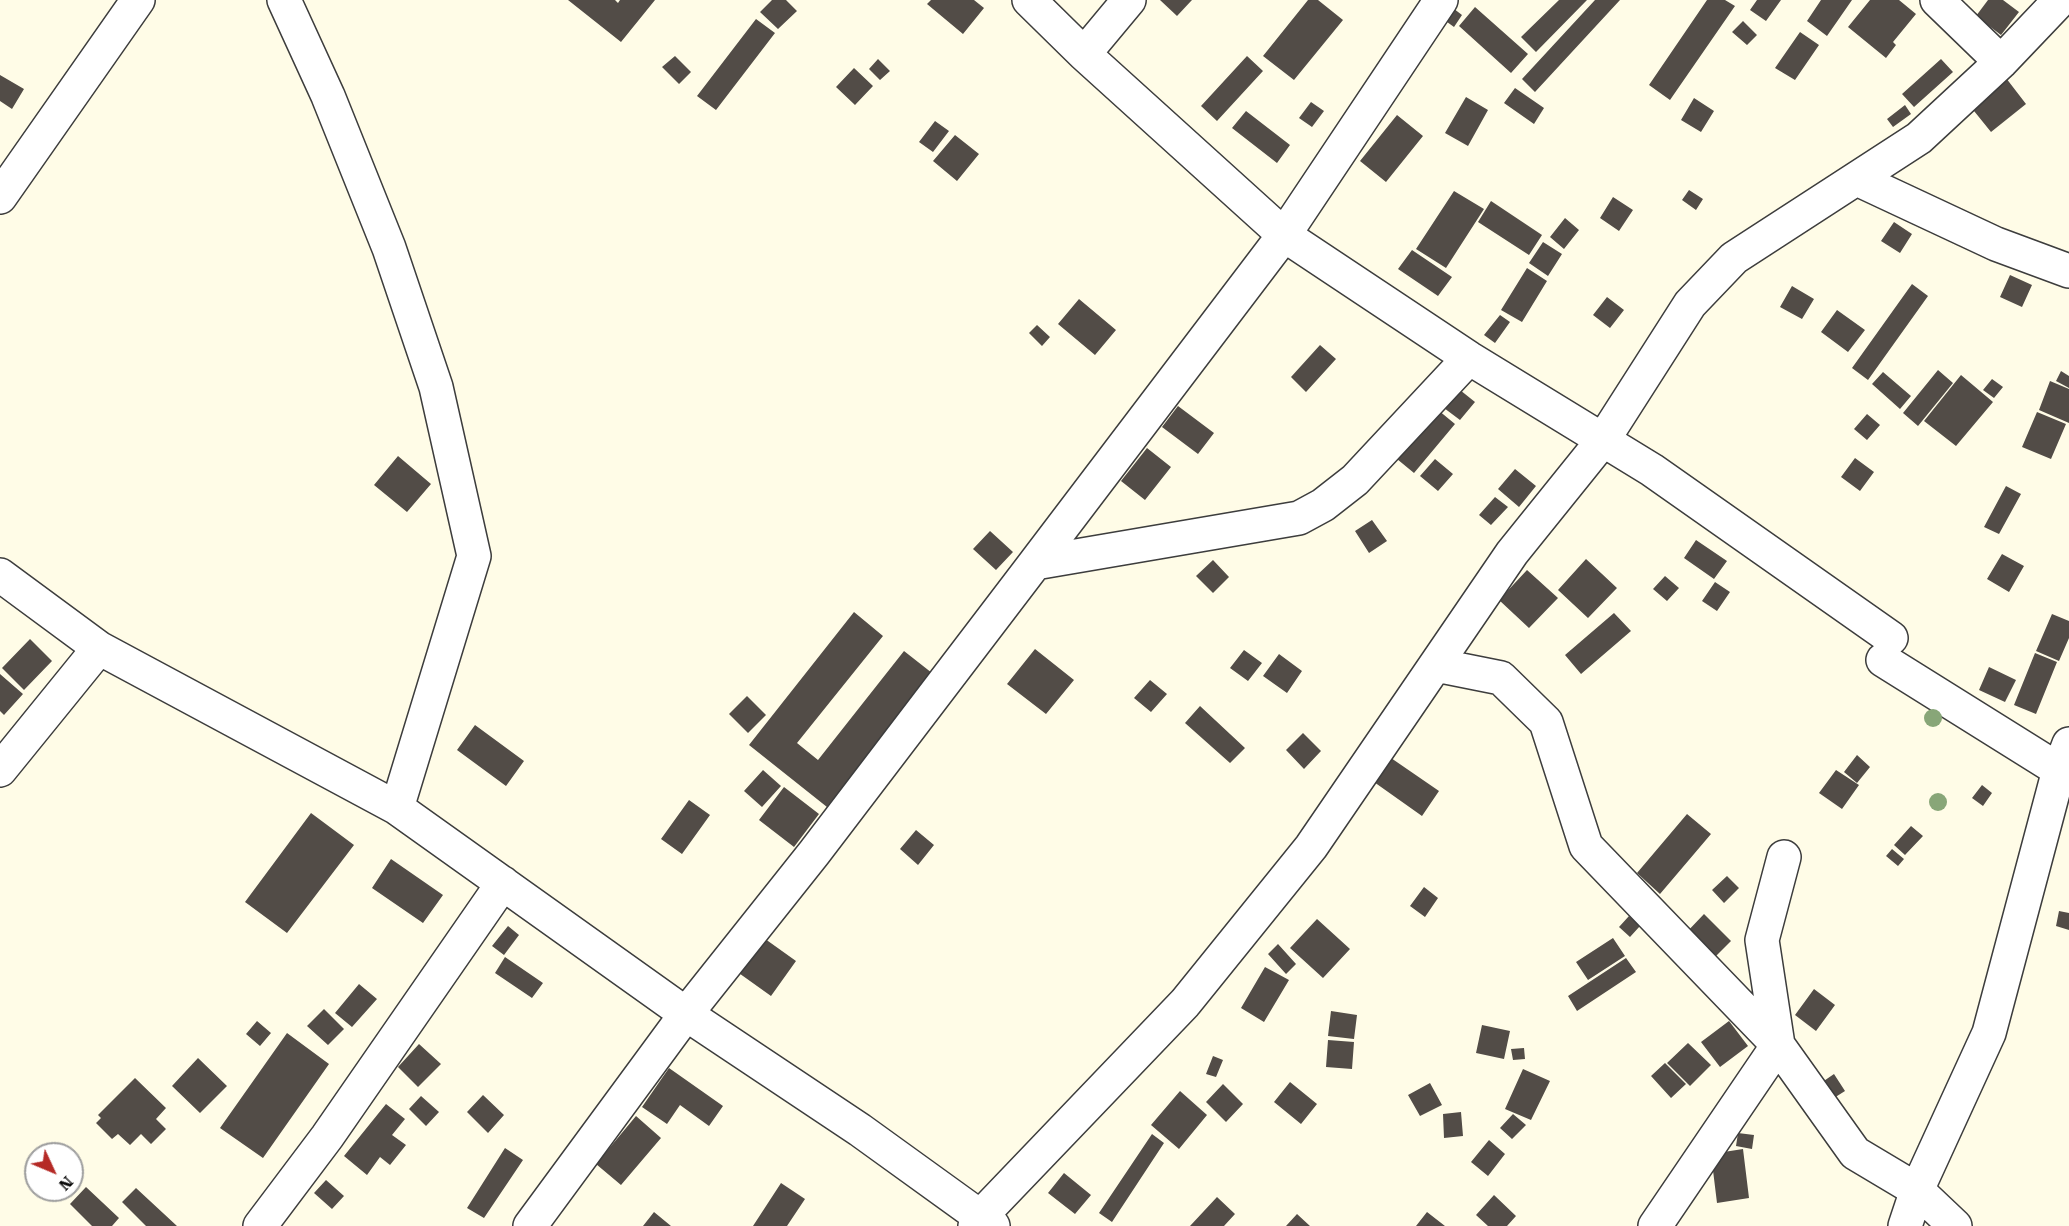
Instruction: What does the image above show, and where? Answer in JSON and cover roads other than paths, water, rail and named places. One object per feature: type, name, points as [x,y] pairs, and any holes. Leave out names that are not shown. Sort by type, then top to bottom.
[{"type":"street","points":[[0,197],[138,0]]},
{"type":"street","points":[[284,0],[328,96],[389,248],[436,387],[474,556],[397,808]]},
{"type":"street","points":[[1029,0],[1084,54],[1284,235],[1468,358],[1661,477],[1887,649],[2063,777],[1989,1032],[1917,1190],[1905,1226]]},
{"type":"street","points":[[1084,54],[1130,0]]},
{"type":"street","points":[[530,1226],[686,1014],[814,853],[1284,235],[1441,0]]},
{"type":"street","points":[[1937,0],[2001,62]]},
{"type":"street","points":[[0,575],[99,648],[397,808],[686,1014],[860,1130],[983,1223],[1185,1003],[1311,847],[1512,553],[1603,440],[1690,304],[1734,258],[1919,138],[2001,62],[2060,0]]},
{"type":"street","points":[[1857,179],[1996,244],[2069,271]]},
{"type":"street","points":[[1035,563],[1299,518],[1323,505],[1355,480],[1468,358]]},
{"type":"street","points":[[0,770],[99,648]]},
{"type":"street","points":[[1436,665],[1501,678],[1546,722],[1586,846],[1778,1045],[1855,1153],[1917,1190],[1955,1226]]},
{"type":"street","points":[[1655,1226],[1778,1045],[1762,940],[1784,857]]},
{"type":"street","points":[[260,1226],[327,1137],[502,883]]}]
